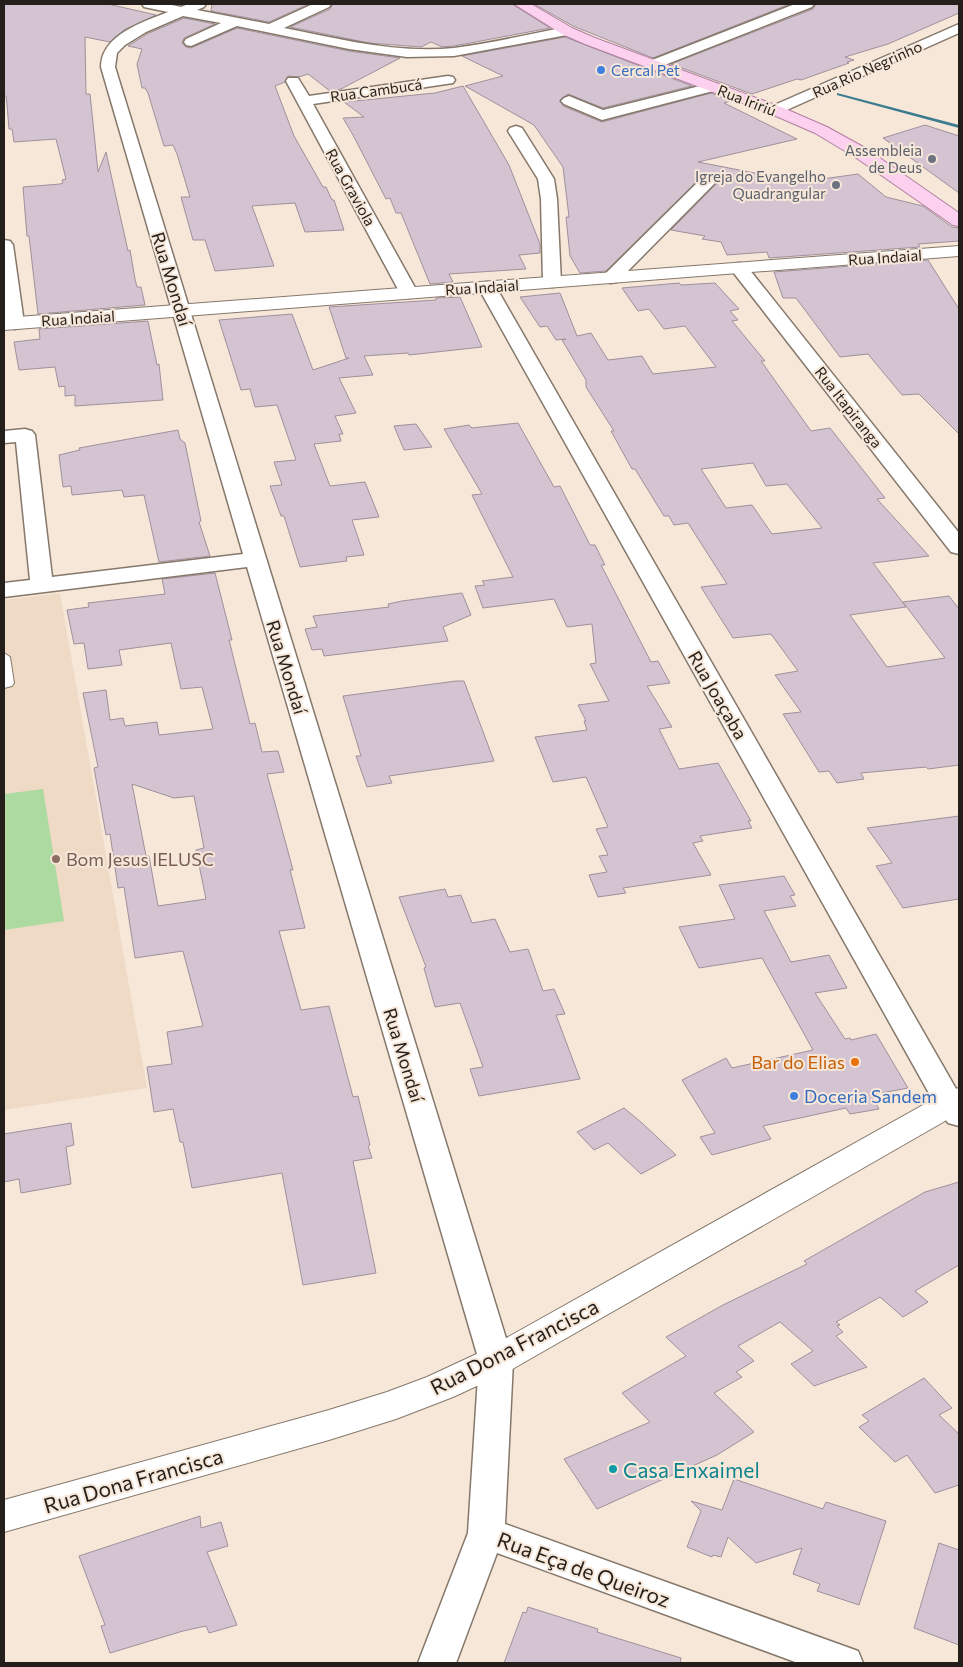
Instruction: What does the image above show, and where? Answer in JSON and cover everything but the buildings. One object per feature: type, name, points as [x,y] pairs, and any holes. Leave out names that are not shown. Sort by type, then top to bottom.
[{"type":"main road","name":"Rua Iririú","points":[[521,4],[567,31],[652,65],[775,110],[841,141],[959,221]]},
{"type":"street","points":[[149,4],[367,48],[422,54],[469,50],[567,31]]},
{"type":"street","points":[[182,11],[199,4]]},
{"type":"street","points":[[270,29],[324,4]]},
{"type":"street","points":[[652,65],[808,4]]},
{"type":"street","name":"Rua Mondaí","points":[[182,11],[128,36],[117,44],[108,59],[108,67],[496,1361]]},
{"type":"street","points":[[191,42],[235,22]]},
{"type":"street","name":"Rua Rio Negrinho","points":[[775,110],[959,28]]},
{"type":"street","name":"Rua Cambucá","points":[[304,101],[448,80]]},
{"type":"street","name":"Rua Graviola","points":[[293,81],[409,293]]},
{"type":"street","points":[[568,101],[602,115],[712,87]]},
{"type":"street","points":[[516,131],[546,179],[549,200],[552,282]]},
{"type":"street","points":[[611,278],[709,180]]},
{"type":"street","points":[[4,245],[10,323]]},
{"type":"street","name":"Rua Indaial","points":[[10,323],[959,251]]},
{"type":"street","name":"Rua Itapiranga","points":[[738,268],[959,546]]},
{"type":"street","name":"Rua Joaçaba","points":[[487,287],[956,1106]]},
{"type":"street","points":[[4,437],[25,436],[42,584]]},
{"type":"street","points":[[4,590],[255,559]]},
{"type":"street","name":"Rua Dona Francisca","points":[[4,1516],[377,1410],[440,1387],[496,1361],[956,1106]]},
{"type":"street","name":"Rua Eça de Queiroz","points":[[496,1361],[486,1533],[844,1663]]},
{"type":"street","points":[[437,1663],[486,1533]]},
{"type":"lane","points":[[4,657],[8,683],[4,684]]},
{"type":"shaded area","name":"Bom Jesus IELUSC","points":[[60,593],[147,1088],[4,1110],[4,600]]},
{"type":"green space","points":[[43,789],[64,921],[4,930],[4,794]]},
{"type":"waterway","points":[[839,94],[959,127]]},
{"type":"place","name":"Cercal Pet","points":[[601,70]]},
{"type":"place","name":"Assembleia de Deus","points":[[932,159]]},
{"type":"place","name":"Igreja do Evangelho Quadrangular","points":[[836,185]]},
{"type":"place","name":"Bom Jesus IELUSC","points":[[56,859]]},
{"type":"place","name":"Bar do Elias","points":[[855,1062]]},
{"type":"place","name":"Doceria Sandem","points":[[794,1096]]},
{"type":"place","name":"Casa Enxaimel","points":[[613,1469]]}]
